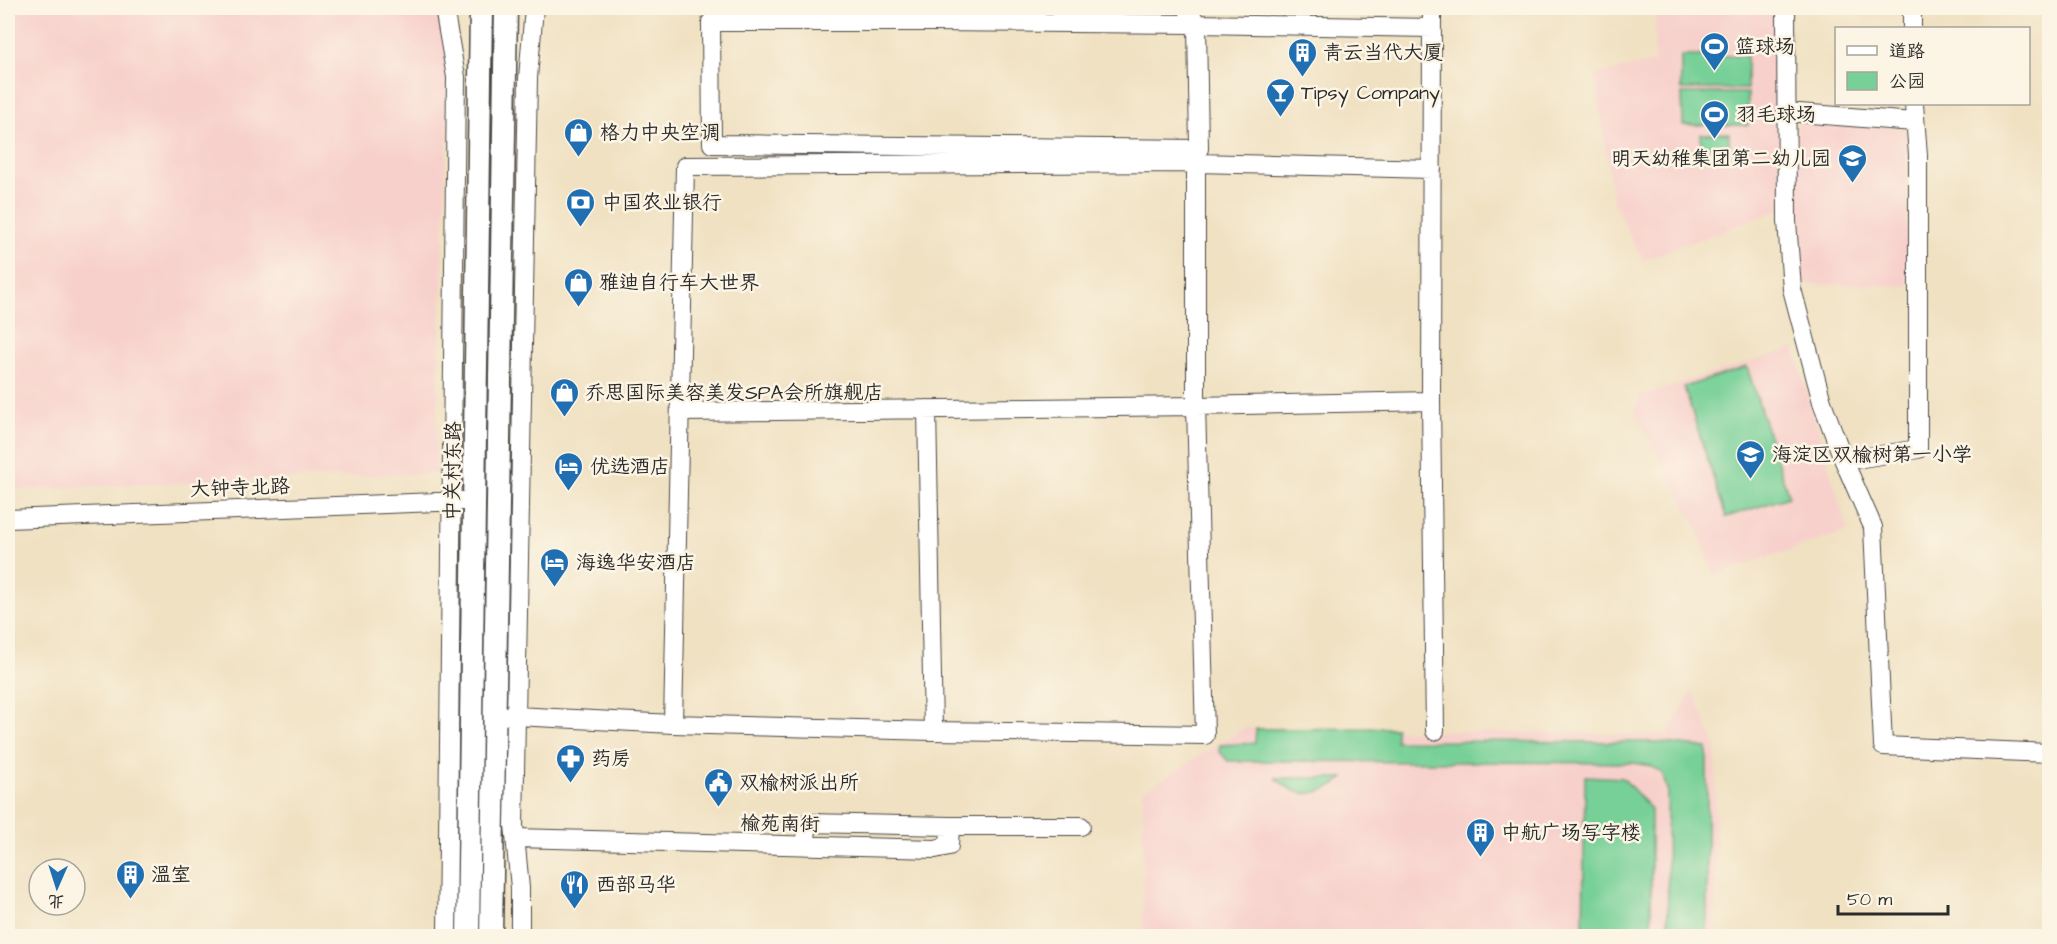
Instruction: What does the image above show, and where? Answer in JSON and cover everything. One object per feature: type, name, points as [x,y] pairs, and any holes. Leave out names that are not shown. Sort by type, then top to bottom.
[{"type":"main road","name":"中关村东路","points":[[468,936],[462,501],[481,8]]},
{"type":"main road","points":[[491,936],[506,8]]},
{"type":"street","name":"中关村东路","points":[[444,8],[456,77],[462,501],[447,936]]},
{"type":"street","points":[[520,936],[520,888],[516,838],[516,716],[528,78],[534,8]]},
{"type":"street","points":[[1187,8],[1197,24],[1199,149],[712,144],[711,22],[930,15],[1197,24],[1432,28]]},
{"type":"street","points":[[1432,8],[1431,401],[1435,731]]},
{"type":"street","points":[[1786,8],[1787,221],[1792,289],[1822,402],[1844,461],[1873,527],[1883,746],[2049,753]]},
{"type":"street","points":[[1912,8],[1912,27]]},
{"type":"street","points":[[1844,461],[1918,449],[1918,167],[1914,105]]},
{"type":"street","points":[[1786,112],[1914,122]]},
{"type":"street","points":[[494,715],[673,724],[1205,735],[1196,406],[1196,164]]},
{"type":"street","points":[[673,724],[685,166],[1196,164],[1432,169]]},
{"type":"street","points":[[681,412],[1431,401]]},
{"type":"street","points":[[927,409],[933,731]]},
{"type":"street","name":"大钟寺北路","points":[[8,519],[462,501]]},
{"type":"street","points":[[807,846],[807,823],[1081,826]]},
{"type":"street","name":"榆苑南街","points":[[516,838],[935,849],[949,846],[950,826]]},
{"type":"shaded area","points":[[8,8],[452,8],[435,473],[8,490]]},
{"type":"shaded area","points":[[1656,8],[1783,8],[1785,208],[1643,260],[1613,202],[1595,75],[1654,62]]},
{"type":"shaded area","name":"明天幼稚集团第二幼儿园","points":[[1797,124],[1907,128],[1908,286],[1804,284],[1795,237]]},
{"type":"shaded area","name":"海淀区双榆树第一小学","points":[[1794,348],[1848,531],[1714,575],[1696,526],[1634,412],[1640,396]]},
{"type":"shaded area","points":[[1693,690],[1716,749],[1715,936],[1143,936],[1143,791],[1244,728],[1666,735]]},
{"type":"green space","points":[[1027,8],[1070,8],[1069,17],[1027,16]]},
{"type":"green space","name":"篮球场","points":[[1681,56],[1747,56],[1747,89],[1681,89]]},
{"type":"green space","name":"篮球场","points":[[1682,93],[1748,93],[1748,125],[1683,125]]},
{"type":"green space","name":"羽毛球场","points":[[1729,133],[1729,146],[1701,146],[1701,134]]},
{"type":"green space","points":[[1747,367],[1789,497],[1726,517],[1684,387]]},
{"type":"green space","points":[[1396,728],[1396,741],[1656,742],[1707,748],[1707,936],[1668,936],[1667,789],[1662,773],[1651,766],[1634,763],[1228,761],[1219,751],[1220,745],[1255,743],[1256,729]]},
{"type":"green space","points":[[1585,776],[1623,778],[1651,809],[1651,936],[1583,936]]},
{"type":"green space","points":[[1276,778],[1344,778],[1318,792],[1301,793]]},
{"type":"place","name":"篮球场","points":[[1714,72]]},
{"type":"place","name":"青云当代大厦","points":[[1302,78]]},
{"type":"place","name":"Tipsy Company","points":[[1280,118]]},
{"type":"place","name":"羽毛球场","points":[[1715,140]]},
{"type":"place","name":"格力中央空调","points":[[579,158]]},
{"type":"place","name":"明天幼稚集团第二幼儿园","points":[[1852,184]]},
{"type":"place","name":"中国农业银行","points":[[581,228]]},
{"type":"place","name":"雅迪自行车大世界","points":[[578,308]]},
{"type":"place","name":"乔思国际美容美发SPA会所旗舰店","points":[[564,418]]},
{"type":"place","name":"海淀区双榆树第一小学","points":[[1751,480]]},
{"type":"place","name":"优选酒店","points":[[569,492]]},
{"type":"place","name":"海逸华安酒店","points":[[555,588]]},
{"type":"place","name":"药房","points":[[570,784]]},
{"type":"place","name":"双榆树派出所","points":[[718,808]]},
{"type":"place","name":"中航广场写字楼","points":[[1480,858]]},
{"type":"place","name":"温室","points":[[130,900]]},
{"type":"place","name":"西部马华","points":[[575,910]]}]
